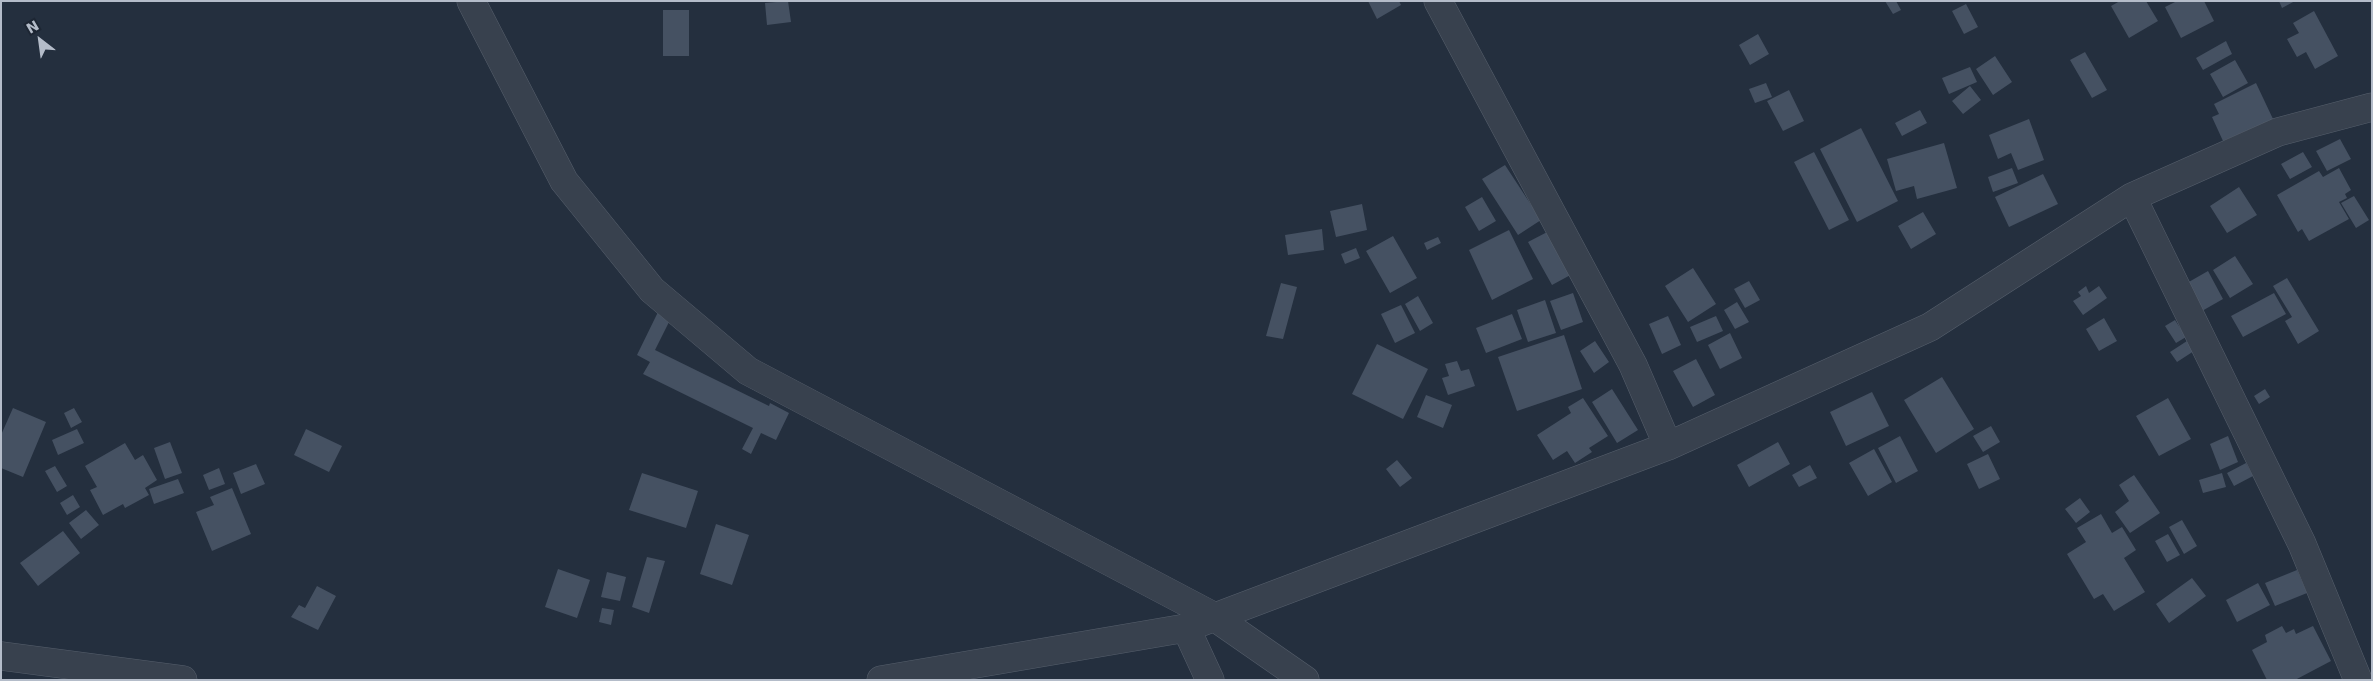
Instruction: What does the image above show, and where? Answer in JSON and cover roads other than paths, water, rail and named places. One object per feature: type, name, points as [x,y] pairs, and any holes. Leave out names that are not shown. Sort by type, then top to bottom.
[{"type":"street","points":[[471,1],[564,181],[652,290],[748,371],[1213,616],[1305,680]]},
{"type":"street","points":[[1438,1],[1633,365],[1668,446]]},
{"type":"street","points":[[881,680],[1186,628],[1213,616],[1668,446],[1930,327],[2132,197],[2278,132],[2372,107]]},
{"type":"street","points":[[2132,197],[2302,544],[2358,680]]},
{"type":"street","points":[[1186,628],[1210,680]]},
{"type":"street","points":[[1,656],[183,680]]}]
